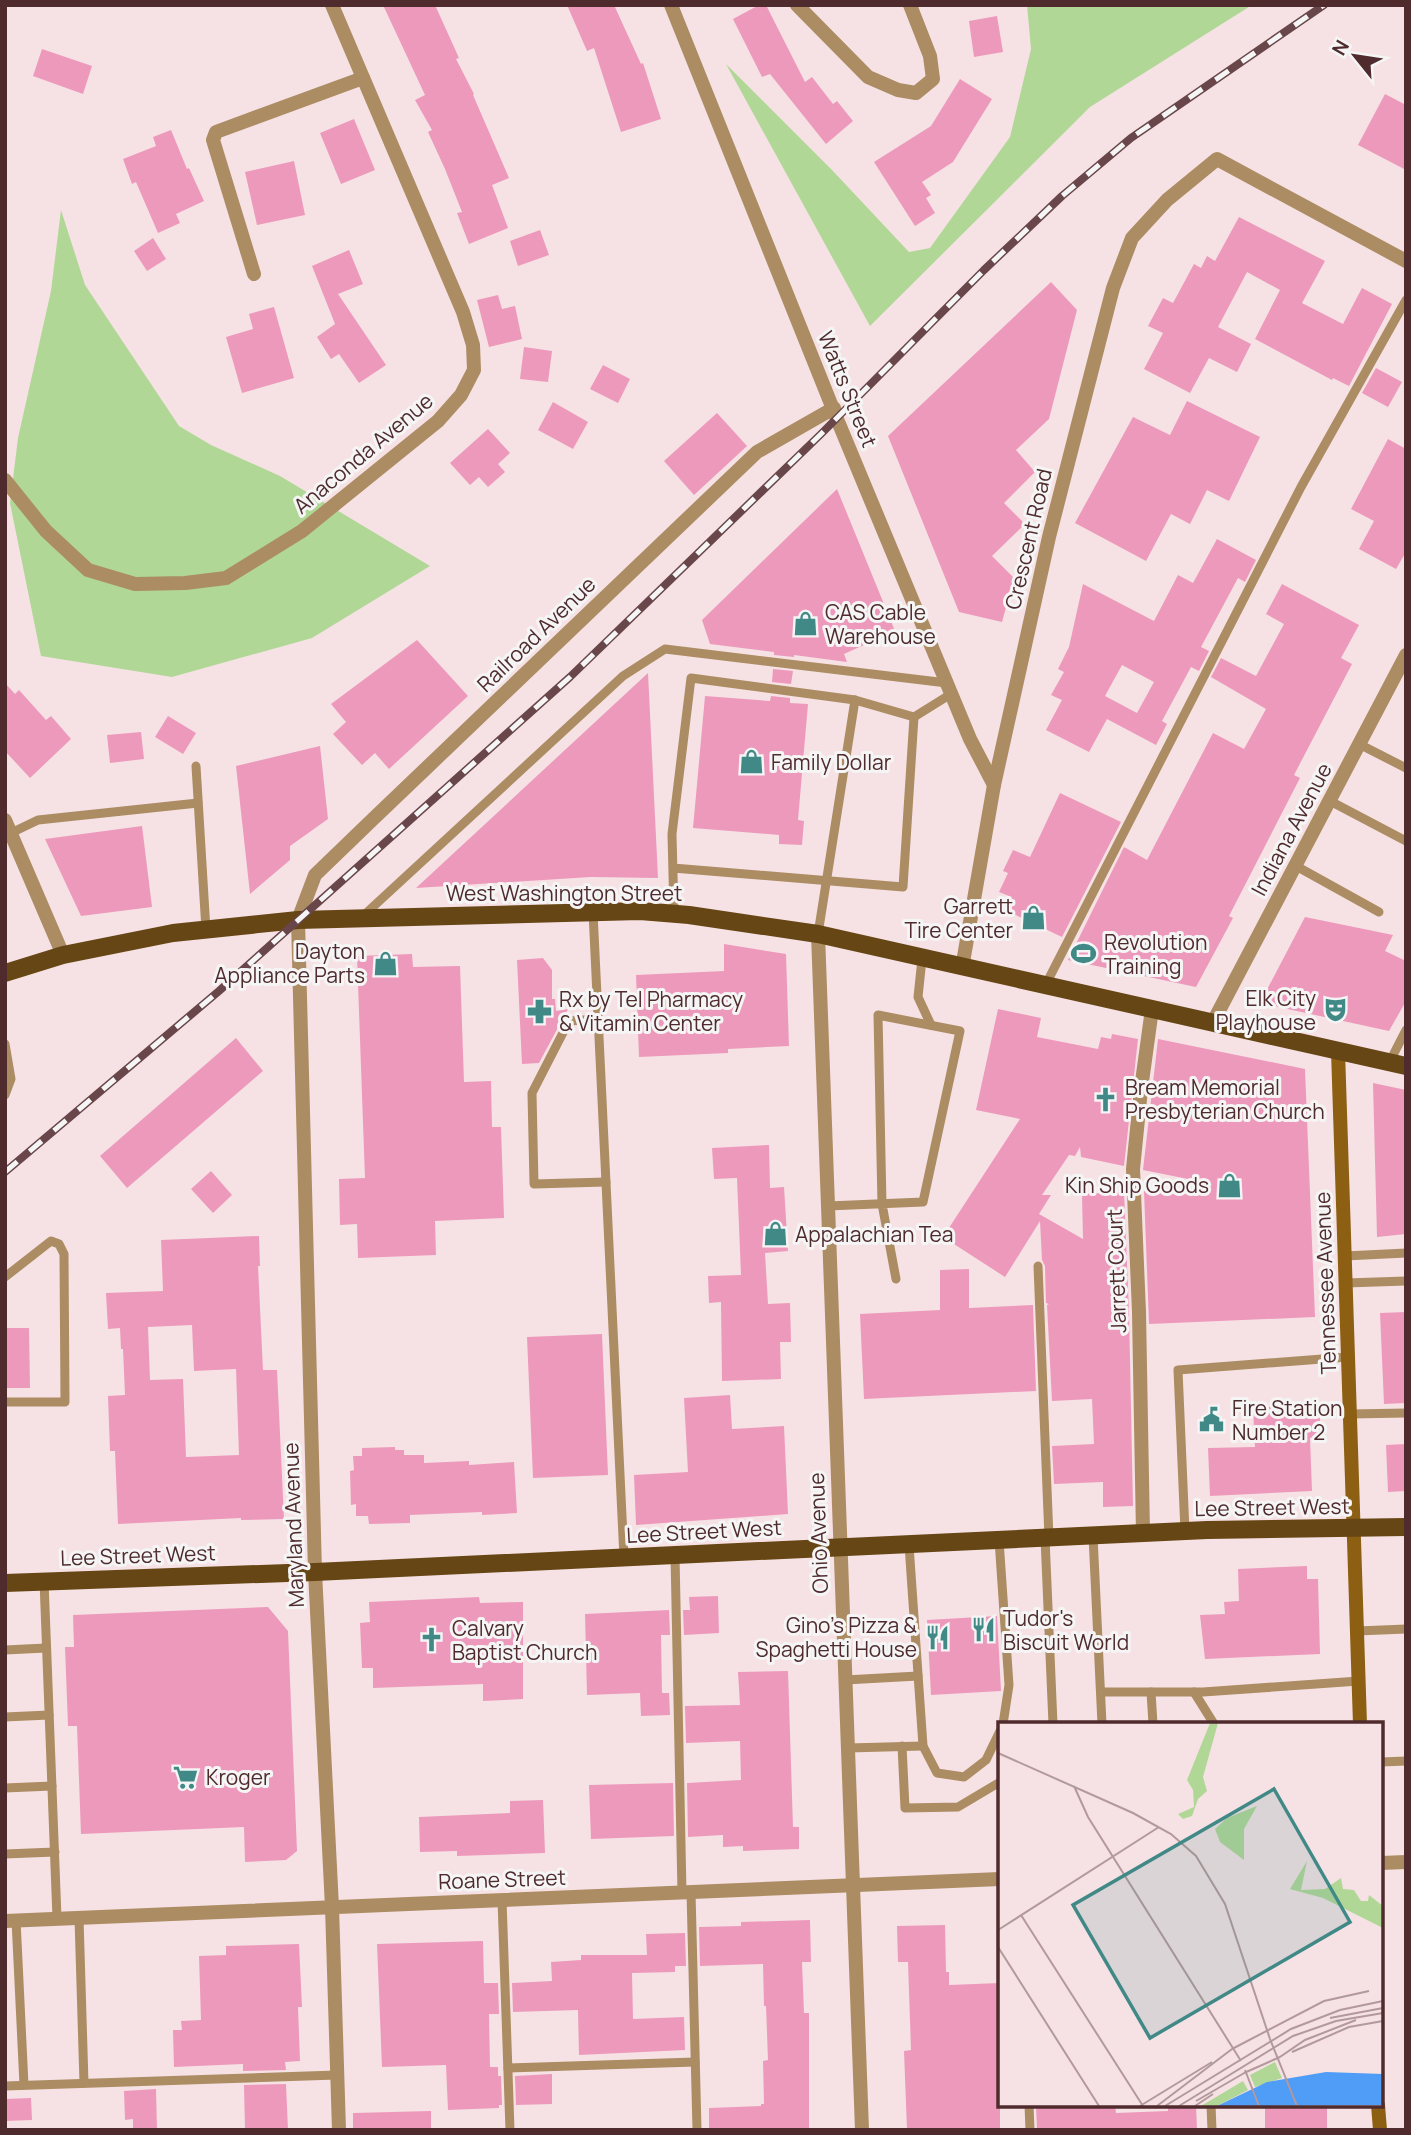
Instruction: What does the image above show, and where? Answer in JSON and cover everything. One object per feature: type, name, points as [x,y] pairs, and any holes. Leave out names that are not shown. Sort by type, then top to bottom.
[{"type":"main road","name":"West Washington Street","points":[[5,973],[63,955],[173,933],[298,919],[640,911],[818,934],[1397,1064]]},
{"type":"main road","name":"Lee Street West","points":[[5,1583],[315,1572],[1185,1531],[1406,1527]]},
{"type":"street","name":"Anaconda Avenue","points":[[5,480],[46,531],[89,570],[135,584],[185,583],[226,578],[302,531],[438,421],[461,395],[474,370],[474,345],[463,312],[332,5]]},
{"type":"street","name":"Watts Street","points":[[671,5],[970,739],[994,785]]},
{"type":"street","points":[[797,5],[868,77],[898,90],[916,93],[933,79],[930,56],[910,5]]},
{"type":"street","points":[[254,274],[213,140],[216,132],[363,78]]},
{"type":"street","name":"Crescent Road","points":[[962,968],[994,785],[1049,537],[1113,288],[1132,238],[1167,200],[1217,159],[1406,261]]},
{"type":"street","name":"Railroad Avenue","points":[[298,919],[315,875],[757,452],[834,408]]},
{"type":"street","name":"Indiana Avenue","points":[[1213,1022],[1406,655]]},
{"type":"street","points":[[8,827],[63,955]]},
{"type":"street","name":"Maryland Avenue","points":[[298,919],[315,1572],[332,1907],[339,2130]]},
{"type":"street","name":"Ohio Avenue","points":[[818,934],[862,2130]]},
{"type":"street","name":"Jarrett Court","points":[[1143,1533],[1133,1169],[1152,1009]]},
{"type":"street","name":"Tennessee Avenue","points":[[1338,1051],[1360,1722]]},
{"type":"street","points":[[1383,1863],[1406,1862]]},
{"type":"street","name":"Roane Street","points":[[11,1921],[998,1879]]},
{"type":"street","points":[[1378,2107],[1380,2130]]},
{"type":"lane","points":[[1045,986],[1301,487],[1406,300]]},
{"type":"lane","points":[[361,918],[622,676],[665,649],[949,688]]},
{"type":"lane","points":[[674,914],[672,834],[691,678],[855,700],[914,717]]},
{"type":"lane","points":[[673,868],[903,887],[914,717],[949,688]]},
{"type":"lane","points":[[818,934],[855,700]]},
{"type":"lane","points":[[1359,744],[1406,768]]},
{"type":"lane","points":[[196,766],[206,930]]},
{"type":"lane","points":[[1330,801],[1406,841]]},
{"type":"lane","points":[[8,827],[38,820],[198,803]]},
{"type":"lane","points":[[1296,866],[1379,912]]},
{"type":"lane","points":[[593,912],[624,1558]]},
{"type":"lane","points":[[922,959],[918,997],[931,1025]]},
{"type":"lane","points":[[828,1206],[882,1204],[923,1202],[960,1031],[878,1015],[882,1204],[896,1279]]},
{"type":"lane","points":[[598,1019],[569,1021],[532,1093],[534,1184],[606,1182]]},
{"type":"lane","points":[[1397,1064],[1406,1030]]},
{"type":"lane","points":[[5,1044],[11,1079],[5,1095]]},
{"type":"lane","points":[[5,1278],[51,1241],[59,1244],[64,1254],[65,1402],[5,1402]]},
{"type":"lane","points":[[1345,1256],[1406,1253]]},
{"type":"lane","points":[[1038,1266],[1053,1722]]},
{"type":"lane","points":[[1346,1283],[1406,1281]]},
{"type":"lane","points":[[1185,1531],[1178,1370],[1348,1357]]},
{"type":"lane","points":[[1350,1414],[1406,1413]]},
{"type":"lane","points":[[1093,1535],[1102,1722]]},
{"type":"lane","points":[[999,1540],[1009,1685],[1003,1722]]},
{"type":"lane","points":[[909,1545],[923,1746],[937,1773],[964,1777],[986,1760],[998,1735]]},
{"type":"lane","points":[[675,1556],[697,2130]]},
{"type":"lane","points":[[44,1581],[57,1919]]},
{"type":"lane","points":[[1357,1631],[1406,1629]]},
{"type":"lane","points":[[5,1650],[46,1648]]},
{"type":"lane","points":[[845,1680],[918,1676]]},
{"type":"lane","points":[[1101,1692],[1194,1692],[1359,1681]]},
{"type":"lane","points":[[1151,1692],[1153,1722]]},
{"type":"lane","points":[[1194,1692],[1213,1722]]},
{"type":"lane","points":[[5,1717],[49,1715]]},
{"type":"lane","points":[[902,1746],[905,1808],[958,1807],[998,1783]]},
{"type":"lane","points":[[848,1748],[923,1746]]},
{"type":"lane","points":[[1383,1762],[1406,1761]]},
{"type":"lane","points":[[5,1788],[52,1786]]},
{"type":"lane","points":[[5,1854],[55,1852]]},
{"type":"lane","points":[[502,1900],[510,2130]]},
{"type":"lane","points":[[79,1918],[84,2084]]},
{"type":"lane","points":[[11,1921],[24,2085]]},
{"type":"lane","points":[[508,2068],[695,2062]]},
{"type":"lane","points":[[5,2086],[337,2074]]},
{"type":"lane","points":[[1029,2107],[1030,2130]]},
{"type":"lane","points":[[1211,2107],[1212,2130]]},
{"type":"green space","points":[[1027,5],[1252,5],[1090,107],[870,326],[726,64],[909,252],[930,248],[1010,137],[1031,49]]},
{"type":"green space","points":[[61,210],[85,285],[179,426],[211,445],[280,476],[430,566],[312,638],[172,677],[41,656],[10,503],[18,438],[51,291]]},
{"type":"building","points":[[383,5],[435,5],[509,178],[492,185],[508,228],[469,244],[457,213],[462,212],[428,132],[432,130],[415,100],[425,95]]},
{"type":"building","points":[[567,5],[614,5],[641,64],[643,63],[661,119],[621,132],[594,48],[587,51]]},
{"type":"building","points":[[759,5],[766,5],[805,82],[812,77],[833,104],[837,101],[853,121],[826,144],[770,74],[762,77],[733,19]]},
{"type":"building","points":[[997,16],[1003,52],[974,57],[969,21]]},
{"type":"building","points":[[42,49],[92,66],[83,94],[33,76]]},
{"type":"building","points":[[960,79],[992,99],[953,162],[922,182],[931,195],[926,198],[935,213],[915,226],[874,162],[931,126]]},
{"type":"building","points":[[1385,94],[1406,105],[1406,170],[1358,145]]},
{"type":"building","points":[[354,119],[375,170],[341,184],[320,133]]},
{"type":"building","points":[[171,130],[204,201],[176,214],[180,223],[158,233],[136,182],[132,184],[123,159],[156,146],[153,137]]},
{"type":"building","points":[[294,161],[305,215],[257,225],[245,172]]},
{"type":"building","points":[[1239,217],[1325,261],[1302,303],[1343,324],[1362,288],[1392,304],[1349,386],[1333,378],[1332,380],[1255,339],[1280,290],[1247,272],[1218,327],[1251,344],[1237,372],[1209,358],[1190,393],[1144,369],[1163,333],[1148,326],[1163,298],[1173,303],[1194,264],[1201,268],[1207,256],[1215,261]]},
{"type":"building","points":[[540,230],[549,255],[518,266],[510,241]]},
{"type":"building","points":[[153,238],[166,259],[147,271],[134,251]]},
{"type":"building","points":[[349,250],[363,284],[338,294],[386,365],[359,383],[339,354],[331,359],[317,337],[335,324],[312,266]]},
{"type":"building","points":[[1051,282],[1077,310],[1049,419],[1016,450],[1035,472],[1004,503],[1025,524],[992,556],[1014,578],[1002,622],[959,612],[888,436]]},
{"type":"building","points":[[498,295],[502,309],[515,306],[522,339],[489,347],[477,300]]},
{"type":"building","points":[[274,307],[294,378],[242,393],[226,337],[253,329],[249,314]]},
{"type":"building","points":[[524,347],[552,351],[548,382],[520,379]]},
{"type":"building","points":[[603,365],[630,379],[618,403],[590,389]]},
{"type":"building","points":[[1376,368],[1402,382],[1388,407],[1362,393]]},
{"type":"building","points":[[1187,401],[1260,437],[1229,501],[1207,490],[1190,524],[1171,514],[1146,561],[1075,523],[1133,417],[1170,435]]},
{"type":"building","points":[[553,402],[588,422],[573,449],[538,430]]},
{"type":"building","points":[[717,413],[747,446],[694,495],[664,461]]},
{"type":"building","points":[[488,429],[510,453],[498,464],[505,472],[488,487],[479,477],[470,485],[450,463]]},
{"type":"building","points":[[1388,439],[1406,449],[1406,552],[1396,569],[1359,549],[1374,521],[1351,509]]},
{"type":"building","points":[[837,489],[895,631],[844,654],[847,662],[774,655],[774,652],[710,644],[702,620]]},
{"type":"building","points":[[1217,539],[1256,560],[1245,582],[1238,578],[1201,647],[1209,651],[1199,671],[1191,667],[1162,721],[1167,724],[1156,745],[1107,719],[1089,752],[1046,730],[1062,700],[1051,695],[1064,672],[1058,669],[1069,647],[1083,584],[1154,621],[1178,575],[1193,583]],"holes":[[[1122,665],[1154,682],[1137,713],[1105,696]]]},
{"type":"building","points":[[1282,584],[1359,625],[1341,658],[1352,664],[1294,775],[1300,778],[1229,916],[1233,918],[1196,987],[1068,960],[1124,847],[1147,860],[1213,733],[1244,749],[1266,709],[1211,677],[1221,658],[1256,676],[1284,624],[1266,614]]},
{"type":"building","points":[[417,640],[468,696],[389,769],[375,753],[362,765],[333,734],[346,722],[331,704]]},
{"type":"building","points":[[773,669],[793,671],[791,684],[772,682]]},
{"type":"building","points":[[648,673],[658,878],[591,877],[416,888]]},
{"type":"building","points":[[5,683],[15,694],[19,690],[46,720],[51,716],[71,739],[30,778],[5,751]]},
{"type":"building","name":"Family Dollar","points":[[705,696],[770,701],[771,696],[790,698],[790,703],[808,704],[798,820],[804,821],[802,845],[779,844],[779,835],[693,828]]},
{"type":"building","points":[[168,716],[196,733],[183,754],[155,737]]},
{"type":"building","points":[[141,732],[144,759],[110,763],[107,735]]},
{"type":"building","points":[[320,746],[328,819],[290,846],[290,860],[250,894],[236,766]]},
{"type":"building","points":[[1060,793],[1121,822],[1062,937],[1003,909],[1009,896],[999,892],[1008,873],[1003,871],[1013,850],[1030,857]]},
{"type":"building","points":[[142,826],[152,907],[81,916],[45,839]]},
{"type":"building","points":[[1305,917],[1393,935],[1385,951],[1406,961],[1406,1001],[1389,1031],[1260,1003]]},
{"type":"building","points":[[724,944],[786,954],[789,1046],[728,1049],[728,1053],[639,1057],[636,975],[724,971]]},
{"type":"building","points":[[412,954],[413,967],[460,966],[464,1082],[491,1081],[492,1127],[501,1127],[504,1218],[435,1221],[436,1255],[358,1258],[357,1224],[340,1225],[339,1179],[365,1178],[357,956]]},
{"type":"building","points":[[543,958],[552,970],[552,999],[555,999],[556,1011],[568,1009],[539,1063],[522,1064],[517,960]]},
{"type":"building","points":[[998,1009],[1041,1018],[1037,1037],[1098,1049],[1101,1037],[1111,1039],[1112,1034],[1138,1039],[1124,1166],[1081,1157],[1080,1147],[1075,1156],[1069,1155],[1042,1195],[1051,1195],[1039,1214],[1083,1239],[1082,1194],[1124,1192],[1133,1506],[1103,1507],[1103,1482],[1054,1484],[1052,1446],[1094,1444],[1092,1399],[1052,1401],[1049,1304],[1046,1303],[1040,1221],[1005,1277],[943,1237],[1020,1119],[976,1110]]},
{"type":"building","points":[[236,1038],[263,1071],[127,1188],[100,1156]]},
{"type":"building","points":[[1158,1039],[1305,1069],[1315,1317],[1149,1324],[1144,1191],[1207,1188],[1208,1183],[1143,1170]]},
{"type":"building","points":[[1373,1083],[1406,1090],[1406,1234],[1377,1237]]},
{"type":"building","points":[[769,1145],[770,1188],[784,1187],[788,1251],[765,1253],[768,1304],[790,1303],[791,1342],[780,1342],[781,1379],[722,1381],[721,1302],[709,1303],[708,1276],[741,1275],[737,1178],[714,1179],[712,1148]]},
{"type":"building","points":[[211,1171],[232,1195],[213,1213],[191,1189]]},
{"type":"building","points":[[259,1236],[263,1370],[277,1370],[284,1519],[241,1518],[118,1524],[115,1451],[110,1451],[108,1396],[125,1395],[123,1349],[120,1328],[108,1329],[106,1293],[163,1291],[161,1240]],"holes":[[[192,1325],[194,1371],[236,1369],[239,1455],[186,1457],[183,1379],[150,1380],[148,1327]]]},
{"type":"building","points":[[969,1269],[969,1308],[1033,1305],[1036,1391],[864,1399],[860,1314],[940,1310],[940,1270]]},
{"type":"building","points":[[1406,1312],[1406,1403],[1384,1404],[1380,1313]]},
{"type":"building","points":[[5,1328],[29,1328],[30,1388],[5,1388]]},
{"type":"building","points":[[602,1334],[608,1475],[533,1478],[527,1337]]},
{"type":"building","points":[[730,1395],[732,1429],[784,1426],[788,1514],[636,1525],[634,1475],[688,1472],[684,1398]]},
{"type":"building","points":[[1319,1404],[1321,1438],[1310,1438],[1312,1491],[1210,1496],[1208,1448],[1255,1447],[1253,1408]]},
{"type":"building","points":[[1406,1444],[1406,1491],[1388,1492],[1386,1445]]},
{"type":"building","points":[[395,1447],[395,1450],[404,1450],[404,1455],[424,1455],[424,1463],[469,1461],[469,1465],[514,1462],[517,1513],[410,1515],[410,1523],[369,1524],[368,1516],[356,1516],[356,1504],[351,1505],[350,1471],[354,1470],[353,1456],[362,1456],[362,1448]]},
{"type":"building","points":[[1307,1566],[1307,1579],[1318,1579],[1320,1654],[1205,1659],[1200,1615],[1225,1614],[1224,1602],[1239,1601],[1238,1569]]},
{"type":"building","points":[[718,1596],[719,1633],[684,1635],[683,1610],[690,1610],[689,1597]]},
{"type":"building","points":[[479,1597],[480,1603],[523,1602],[523,1699],[483,1701],[483,1684],[373,1688],[373,1668],[362,1668],[360,1623],[370,1622],[369,1602]]},
{"type":"building","name":"Kroger","points":[[268,1607],[288,1631],[297,1851],[286,1860],[245,1862],[244,1827],[81,1834],[77,1726],[68,1726],[65,1647],[74,1647],[73,1615]]},
{"type":"building","points":[[669,1610],[670,1635],[661,1635],[662,1693],[669,1693],[670,1715],[641,1716],[640,1693],[587,1695],[585,1614]]},
{"type":"building","points":[[997,1616],[1001,1691],[931,1695],[927,1620]]},
{"type":"building","points":[[788,1671],[793,1827],[799,1827],[799,1849],[743,1851],[743,1846],[723,1847],[723,1835],[688,1837],[687,1783],[741,1780],[740,1741],[686,1743],[685,1706],[740,1705],[738,1672]]},
{"type":"building","points":[[673,1783],[674,1836],[591,1839],[589,1785]]},
{"type":"building","points":[[543,1800],[545,1853],[457,1856],[457,1851],[420,1852],[419,1817],[510,1813],[510,1801]]},
{"type":"building","points":[[810,1920],[811,1962],[802,1962],[804,2013],[809,2013],[809,2130],[709,2130],[709,2108],[764,2104],[763,2061],[768,2060],[766,2006],[763,1964],[700,1966],[699,1927],[741,1926],[741,1922]]},
{"type":"building","points":[[945,1925],[946,1972],[949,1972],[949,1985],[998,1983],[1000,2130],[907,2130],[904,2051],[911,2050],[908,1962],[898,1962],[897,1926]]},
{"type":"building","points":[[685,1933],[686,1966],[675,1966],[675,1972],[632,1973],[633,2019],[684,2017],[685,2050],[579,2055],[578,2010],[513,2012],[512,1983],[552,1981],[551,1962],[581,1960],[581,1955],[647,1955],[646,1934]]},
{"type":"building","points":[[483,1941],[484,1983],[498,1983],[499,2014],[489,2014],[490,2067],[498,2067],[498,2076],[501,2076],[502,2105],[499,2105],[499,2108],[448,2110],[446,2065],[382,2067],[377,1944]]},
{"type":"building","points":[[299,1944],[302,2007],[298,2007],[300,2061],[285,2062],[286,2070],[243,2071],[243,2064],[174,2067],[173,2030],[182,2030],[181,2021],[201,2020],[199,1956],[226,1955],[226,1946]]},
{"type":"building","points":[[552,2074],[552,2104],[516,2105],[515,2076]]},
{"type":"building","points":[[286,2084],[288,2130],[245,2130],[244,2085]]},
{"type":"building","points":[[156,2089],[157,2130],[133,2130],[133,2119],[125,2120],[124,2091]]},
{"type":"building","points":[[31,2098],[32,2120],[5,2121],[5,2099]]},
{"type":"building","points":[[1036,2107],[1115,2107],[1116,2113],[1196,2107],[1197,2130],[1037,2130]]},
{"type":"building","points":[[1265,2107],[1327,2107],[1327,2130],[1265,2130]]},
{"type":"building","points":[[431,2111],[431,2130],[353,2130],[353,2113]]},
{"type":"railway","points":[[5,1172],[219,991],[570,677],[1062,196],[1131,138],[1324,5]]},
{"type":"place","name":"CAS Cable Warehouse","points":[[805,624]]},
{"type":"place","name":"Family Dollar","points":[[751,762]]},
{"type":"place","name":"Garrett Tire Center","points":[[1033,918]]},
{"type":"place","name":"Revolution Training","points":[[1084,954]]},
{"type":"place","name":"Dayton Appliance Parts","points":[[385,963]]},
{"type":"place","name":"Elk City Playhouse","points":[[1336,1010]]},
{"type":"place","name":"Rx by Tel Pharmacy & Vitamin Center","points":[[539,1011]]},
{"type":"place","name":"Bream Memorial Presbyterian Church","points":[[1105,1099]]},
{"type":"place","name":"Kin Ship Goods","points":[[1229,1185]]},
{"type":"place","name":"Appalachian Tea","points":[[775,1234]]},
{"type":"place","name":"Fire Station Number 2","points":[[1212,1420]]},
{"type":"place","name":"Tudor's Biscuit World","points":[[983,1630]]},
{"type":"place","name":"Gino's Pizza & Spaghetti House","points":[[937,1637]]},
{"type":"place","name":"Calvary Baptist Church","points":[[432,1640]]},
{"type":"place","name":"Kroger","points":[[186,1777]]}]
